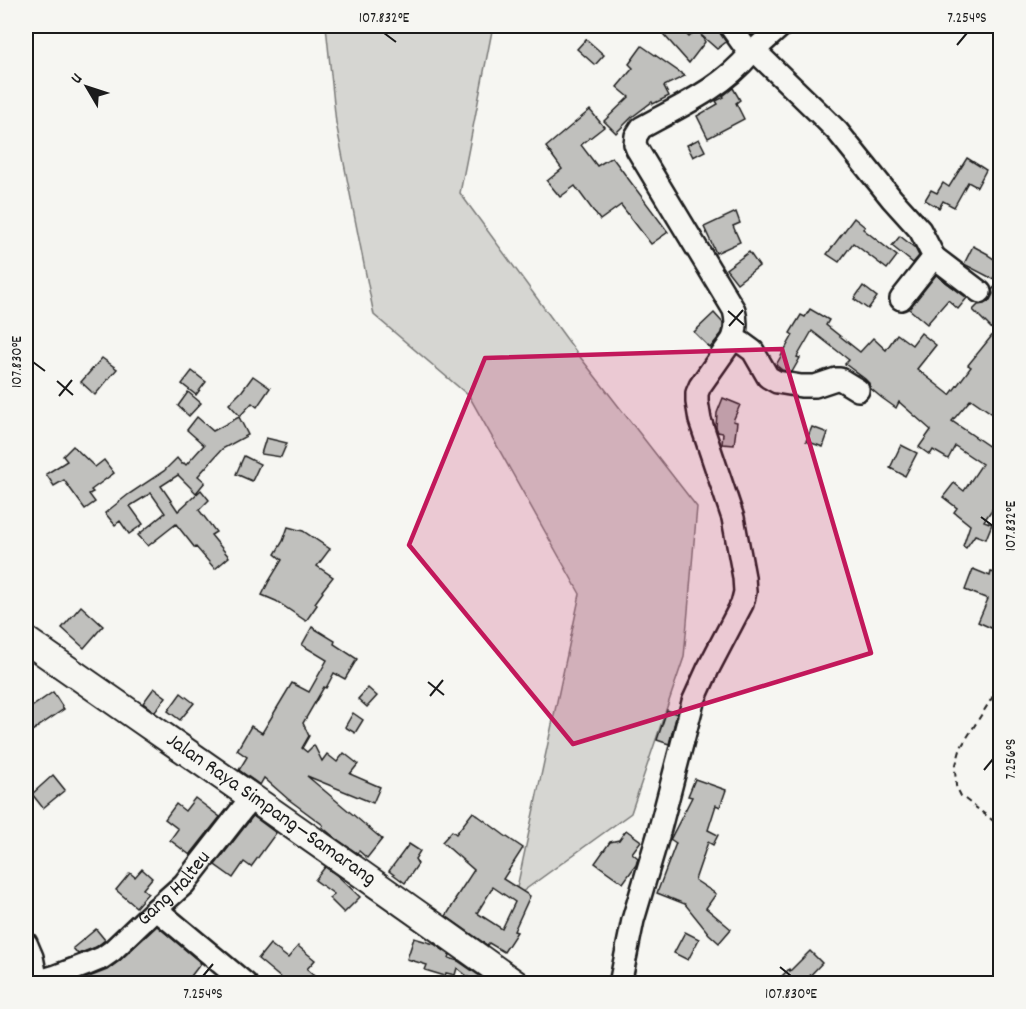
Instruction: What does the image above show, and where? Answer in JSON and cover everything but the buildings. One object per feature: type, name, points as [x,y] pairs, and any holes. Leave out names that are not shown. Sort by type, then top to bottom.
[{"type":"main road","name":"Jalan Raya Simpang—Samarang","points":[[26,640],[251,798],[338,856],[516,984]]},
{"type":"street","points":[[730,26],[752,52],[838,132],[920,230],[934,257],[980,292]]},
{"type":"street","points":[[620,984],[633,920],[658,837],[693,702],[742,604],[744,592],[744,577],[733,518],[706,439],[697,402],[700,386],[733,339],[736,326],[734,310],[663,194],[637,149],[635,140],[641,128],[715,86],[781,26]]},
{"type":"street","points":[[901,299],[934,257]]},
{"type":"street","points":[[733,339],[753,351],[768,378],[777,382],[815,386],[840,379],[858,390]]},
{"type":"street","name":"Gang Halteu","points":[[41,980],[86,965],[112,951],[192,875],[251,798]]},
{"type":"street","points":[[156,909],[246,984]]},
{"type":"street","points":[[26,943],[41,980]]},
{"type":"path","points":[[1000,626],[994,646],[1000,654]]},
{"type":"path","points":[[1000,666],[992,698],[961,747],[955,768],[956,786],[961,796],[1000,826]]},
{"type":"highlighted area","points":[[782,349],[871,653],[573,744],[409,545],[485,358]]},
{"type":"shaded area","points":[[326,26],[493,26],[460,193],[577,353],[697,507],[684,657],[631,813],[515,897],[580,594],[469,396],[374,315],[336,123]]}]
